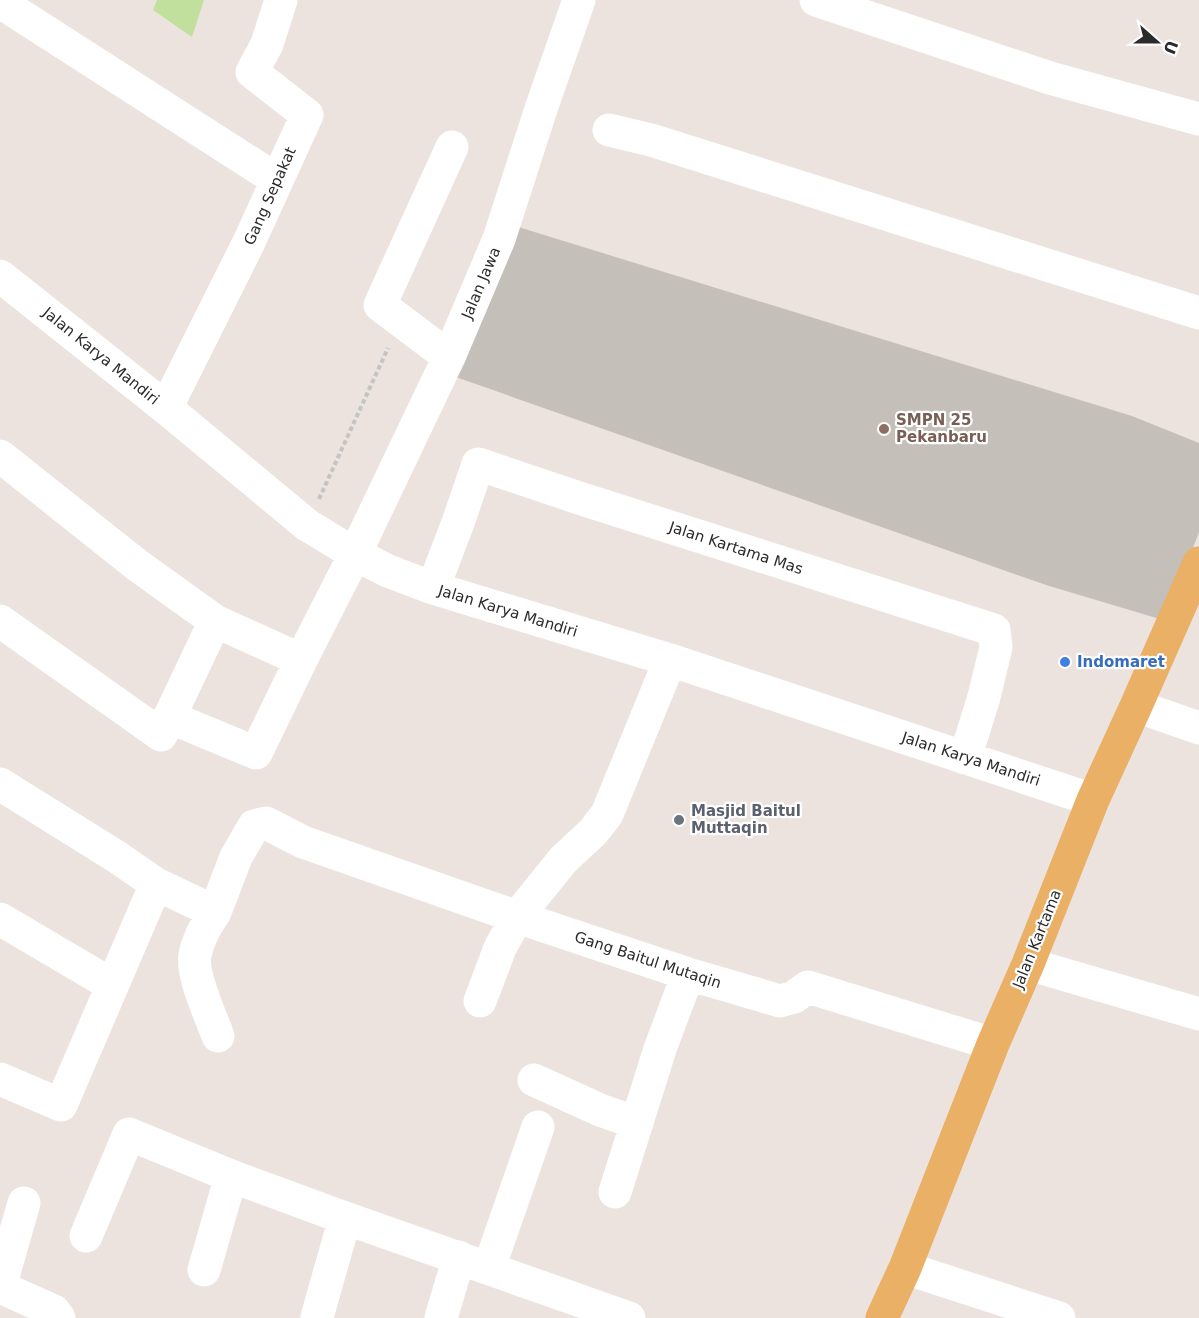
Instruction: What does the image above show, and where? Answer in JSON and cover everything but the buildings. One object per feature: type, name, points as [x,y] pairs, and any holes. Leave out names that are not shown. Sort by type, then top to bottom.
[{"type":"main road","name":"Jalan Kartama","points":[[882,1318],[1093,800],[1199,563]]},
{"type":"street","name":"Gang Sepakat","points":[[166,408],[249,242],[307,115],[252,72],[267,44],[281,0]]},
{"type":"street","name":"Jalan Jawa","points":[[170,717],[256,753],[355,555],[448,357],[499,239],[579,0]]},
{"type":"street","points":[[816,0],[1050,78],[1199,119]]},
{"type":"street","points":[[0,2],[277,180]]},
{"type":"street","points":[[609,130],[651,141],[1199,313]]},
{"type":"street","points":[[448,357],[380,305],[452,147]]},
{"type":"street","name":"Jalan Karya Mandiri","points":[[0,276],[166,408],[307,525],[355,555],[388,571],[433,588],[670,660],[1093,800]]},
{"type":"street","points":[[0,456],[137,565],[215,621],[301,660]]},
{"type":"street","name":"Jalan Kartama Mas","points":[[433,588],[478,464],[994,630],[996,647],[984,697],[965,758]]},
{"type":"street","points":[[0,621],[161,735],[215,621]]},
{"type":"street","points":[[480,1001],[500,948],[517,916],[563,860],[593,832],[607,814],[670,660]]},
{"type":"street","points":[[1136,706],[1199,728]]},
{"type":"street","points":[[0,784],[156,884],[215,912],[202,932],[194,957],[197,978],[218,1036]]},
{"type":"street","name":"Gang Baitul Mutaqin","points":[[215,912],[236,857],[254,826],[266,823],[303,842],[688,974],[780,1001],[794,997],[808,987],[993,1044]]},
{"type":"street","points":[[0,1079],[61,1105],[156,884]]},
{"type":"street","points":[[0,920],[112,985]]},
{"type":"street","points":[[1028,964],[1199,1014]]},
{"type":"street","points":[[615,1192],[660,1049],[688,974]]},
{"type":"street","points":[[534,1080],[600,1110],[637,1123]]},
{"type":"street","points":[[489,1268],[538,1127]]},
{"type":"street","points":[[86,1236],[129,1134],[231,1176],[489,1268],[572,1309],[629,1318]]},
{"type":"street","points":[[204,1270],[231,1176]]},
{"type":"street","points":[[24,1203],[0,1287],[54,1311],[59,1318]]},
{"type":"street","points":[[317,1317],[345,1218]]},
{"type":"street","points":[[441,1318],[459,1257]]},
{"type":"street","points":[[904,1268],[1059,1318]]},
{"type":"path","points":[[307,525],[401,320]]},
{"type":"green space","points":[[157,0],[204,0],[192,37],[153,10]]},
{"type":"place","name":"SMPN 25 Pekanbaru","points":[[884,429]]},
{"type":"place","name":"Indomaret","points":[[1065,662]]},
{"type":"place","name":"Masjid Baitul Muttaqin","points":[[679,820]]}]
